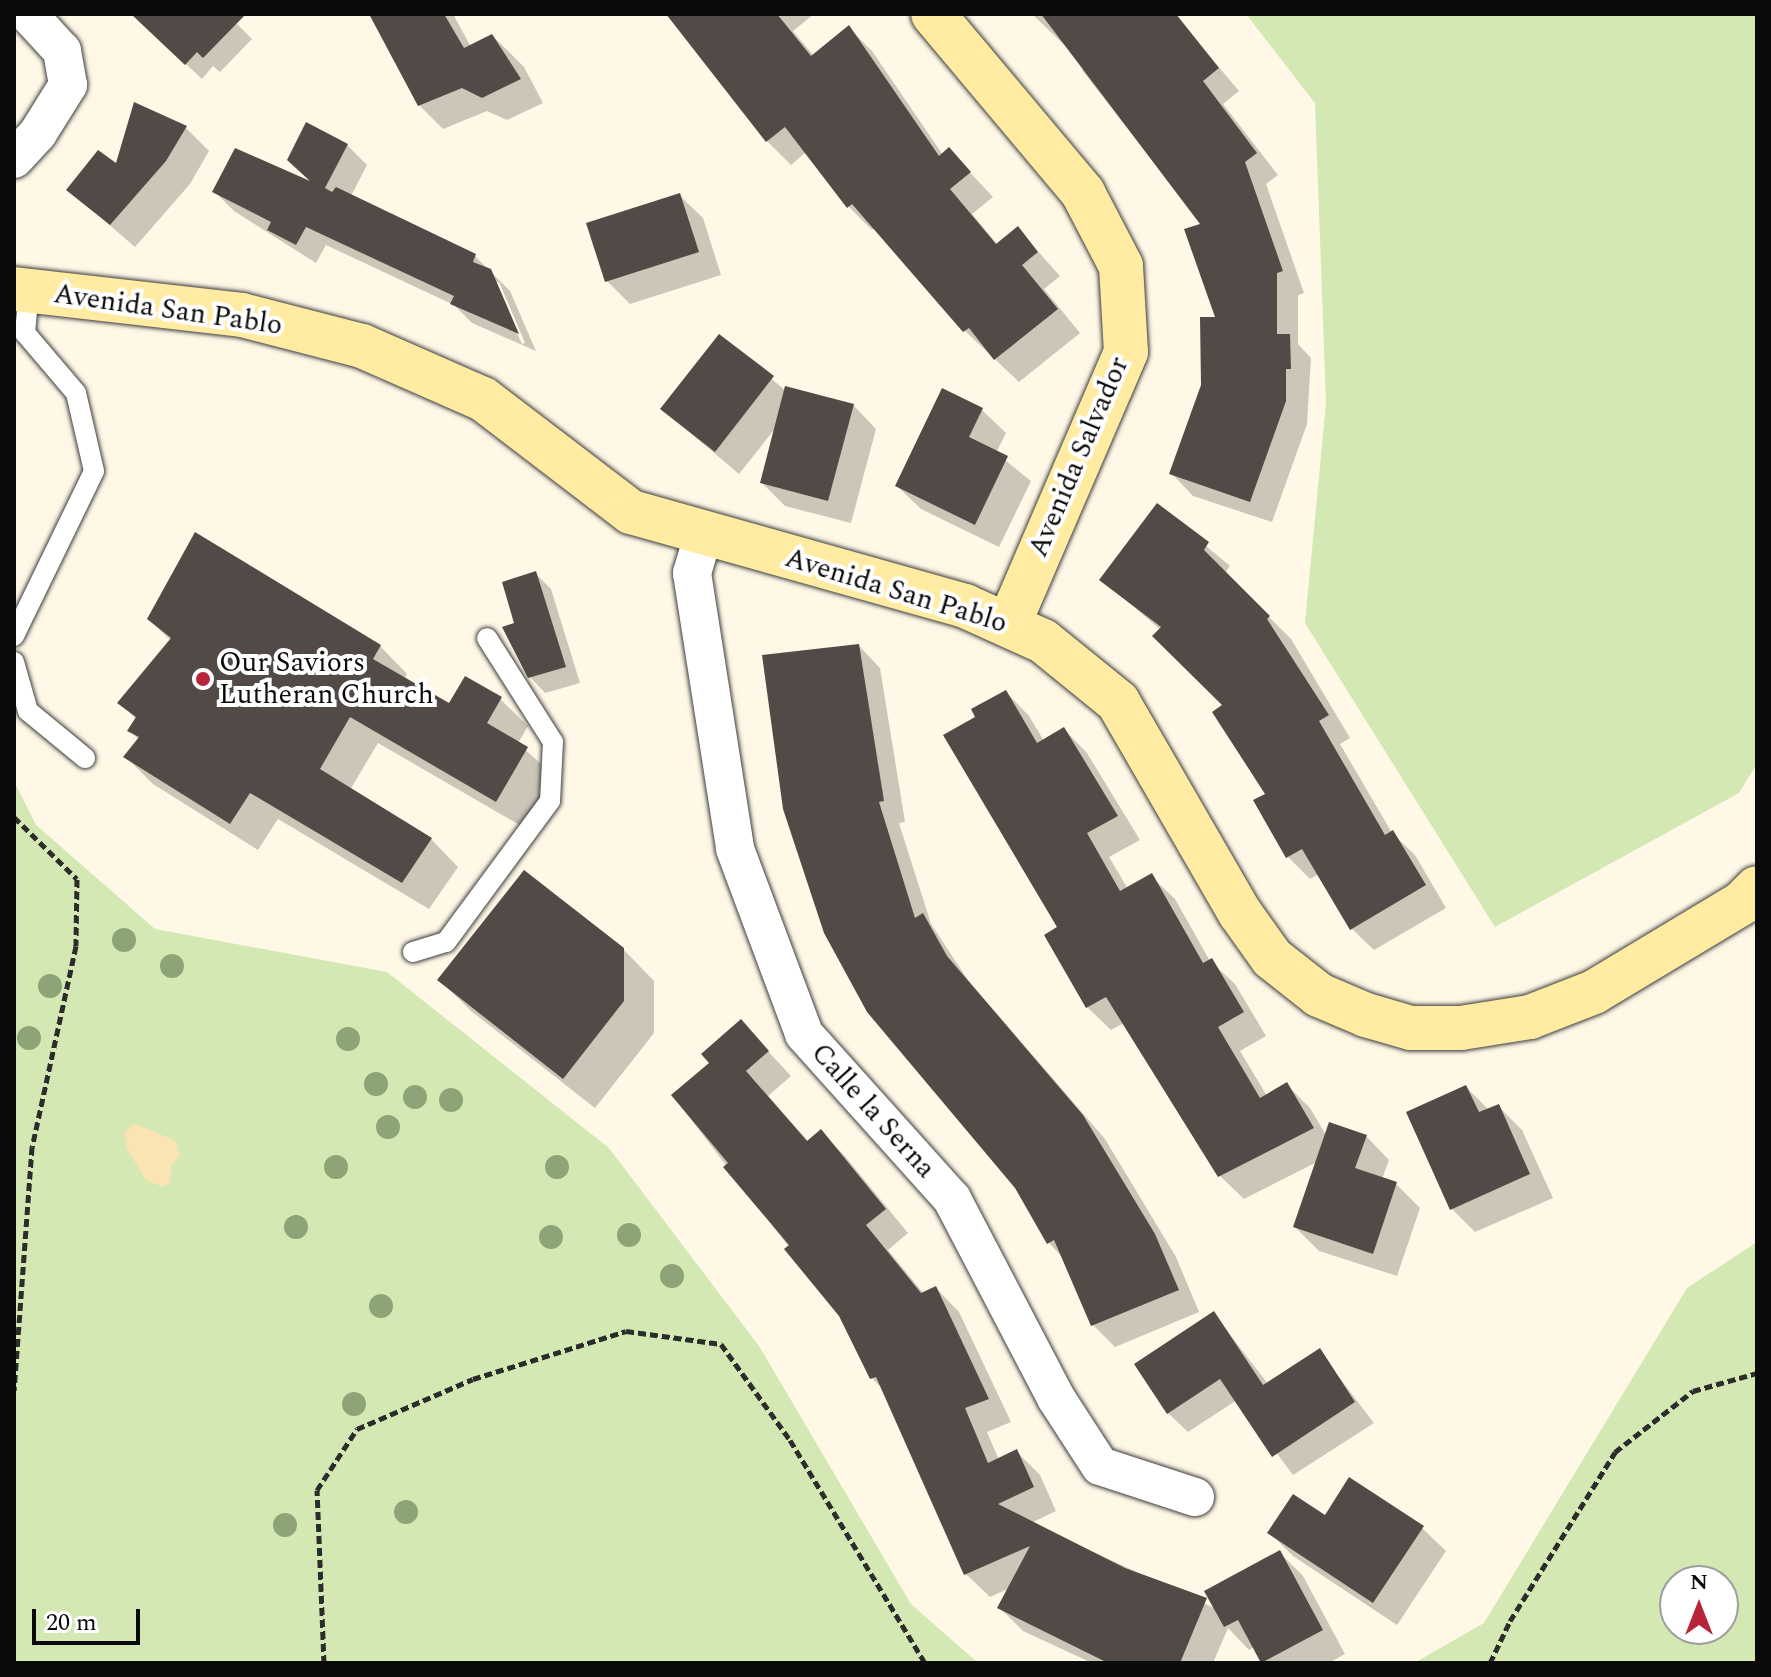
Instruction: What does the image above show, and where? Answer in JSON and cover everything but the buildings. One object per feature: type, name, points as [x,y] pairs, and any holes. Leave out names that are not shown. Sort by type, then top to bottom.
[{"type":"street","points":[[14,159],[38,133],[68,85],[62,51],[28,14]]},
{"type":"street","name":"Avenida Salvador","points":[[933,14],[1083,193],[1121,266],[1126,352],[1009,624]]},
{"type":"street","name":"Avenida San Pablo","points":[[21,290],[242,315],[362,346],[483,399],[631,512],[965,606],[1009,624],[1067,657],[1118,702],[1240,913],[1272,958],[1319,995],[1366,1015],[1411,1028],[1448,1028],[1530,1017],[1594,992],[1742,903],[1757,888]]},
{"type":"street","name":"Calle la Serna","points":[[704,533],[692,573],[735,849],[804,1034],[952,1199],[1056,1398],[1100,1466],[1195,1497]]},
{"type":"lane","points":[[14,636],[94,471],[76,393],[25,333],[21,290]]},
{"type":"lane","points":[[413,952],[446,942],[550,801],[553,742],[487,638]]},
{"type":"lane","points":[[14,662],[28,711],[85,758]]},
{"type":"path","points":[[14,817],[77,879],[76,946],[32,1147],[14,1390]]},
{"type":"path","points":[[324,1663],[317,1490],[357,1429],[473,1379],[626,1331],[721,1344],[790,1440],[925,1663]]},
{"type":"path","points":[[1490,1663],[1510,1621],[1615,1452],[1693,1391],[1757,1373]]},
{"type":"green space","points":[[1246,14],[1757,14],[1757,764],[1739,793],[1495,927],[1305,623],[1326,403],[1315,103]]},
{"type":"green space","points":[[14,781],[36,825],[155,929],[387,972],[609,1148],[759,1346],[911,1604],[978,1663],[14,1663]]},
{"type":"green space","points":[[1757,1242],[1757,1663],[1414,1663],[1484,1623],[1687,1288]]},
{"type":"sand","points":[[134,1123],[176,1141],[180,1156],[171,1165],[171,1182],[163,1187],[146,1180],[127,1149],[124,1133]]},
{"type":"place","name":"Our Saviors Lutheran Church","points":[[203,679]]}]
